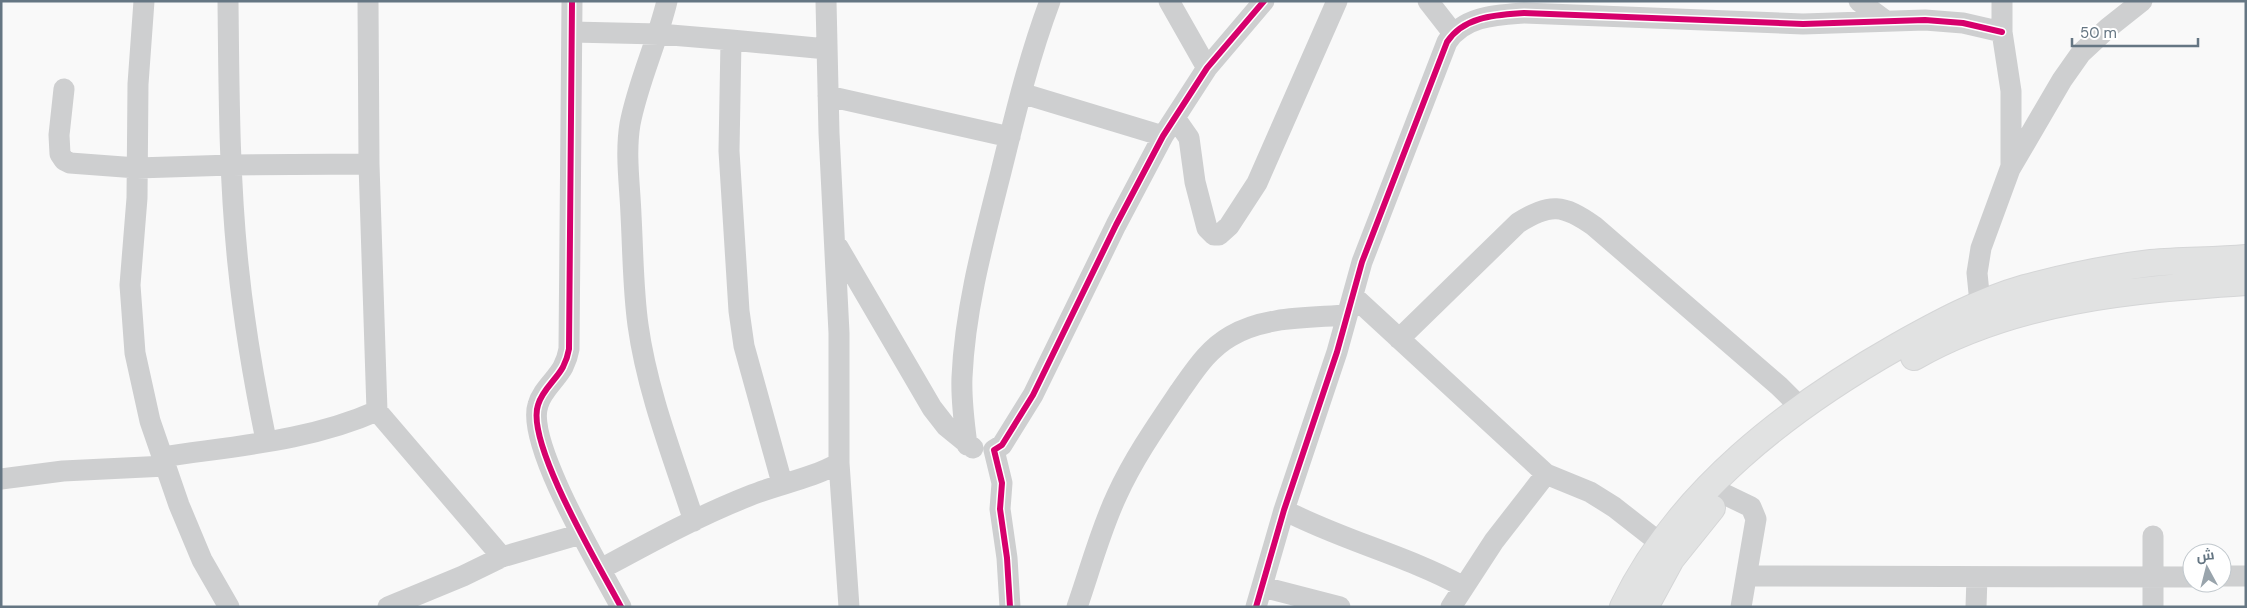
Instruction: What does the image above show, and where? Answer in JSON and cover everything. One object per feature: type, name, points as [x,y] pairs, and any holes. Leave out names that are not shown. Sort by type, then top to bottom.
[{"type":"main road","points":[[1645,607],[1671,559],[1724,494],[1787,438],[1840,400],[1934,346],[1971,328],[2005,316],[2246,258]]},
{"type":"main road","points":[[1623,607],[1660,543],[1704,491],[1800,407],[1874,360],[1944,320],[1980,303],[2069,278],[2118,268],[2246,282]]},
{"type":"street","points":[[144,1],[138,84],[137,168],[130,285],[135,353],[142,390],[164,461],[202,560],[229,607]]},
{"type":"street","points":[[228,1],[232,165],[238,263],[246,331],[266,440]]},
{"type":"street","points":[[368,1],[369,164],[377,411],[502,557]]},
{"type":"street","points":[[572,1],[569,349],[564,366],[537,405],[536,418],[538,433],[546,455],[581,534],[621,607]]},
{"type":"street","points":[[667,1],[659,34],[639,90],[630,126],[629,180],[638,324],[645,361],[672,456],[694,521]]},
{"type":"street","points":[[826,1],[828,96],[840,369],[839,463],[844,604]]},
{"type":"street","points":[[967,445],[962,397],[964,350],[987,228],[1021,93],[1050,1]]},
{"type":"street","points":[[1169,1],[1207,68]]},
{"type":"street","points":[[836,244],[923,394],[946,426],[967,445],[980,453],[994,450],[1002,445],[1033,395],[1116,225],[1163,136],[1207,68],[1264,1]]},
{"type":"street","points":[[1176,118],[1189,138],[1194,177],[1207,228],[1214,235],[1219,236],[1229,226],[1257,183],[1337,1]]},
{"type":"street","points":[[1428,1],[1453,33]]},
{"type":"street","points":[[1859,1],[1883,20]]},
{"type":"street","points":[[2002,1],[2002,32],[2011,91],[2010,169]]},
{"type":"street","points":[[1980,303],[1977,273],[1981,248],[2010,169],[2062,80],[2081,53],[2108,28],[2142,1]]},
{"type":"street","points":[[1340,607],[1260,597],[1284,510],[1337,352],[1362,262],[1444,50],[1453,33],[1466,23],[1482,18],[1524,12],[1804,24],[1883,20],[1963,23],[2002,32]]},
{"type":"street","points":[[572,32],[659,34],[827,49]]},
{"type":"street","points":[[731,40],[729,151],[739,311],[744,346],[782,483]]},
{"type":"street","points":[[64,89],[59,135],[60,154],[64,160],[85,164],[137,168],[369,164]]},
{"type":"street","points":[[1021,93],[1163,136]]},
{"type":"street","points":[[828,96],[1010,137]]},
{"type":"street","points":[[1398,339],[1518,223],[1534,212],[1550,208],[1564,208],[1576,213],[1594,226],[1779,386],[1800,407]]},
{"type":"street","points":[[1077,607],[1098,540],[1116,496],[1143,446],[1199,364],[1232,336],[1256,326],[1350,306],[1398,339],[1546,474],[1590,492],[1614,506],[1660,543]]},
{"type":"street","points":[[1,479],[164,461],[334,428],[377,411]]},
{"type":"street","points":[[994,450],[1002,483],[1000,509],[1007,558],[1010,607]]},
{"type":"street","points":[[601,569],[694,521],[782,483],[824,472],[839,463]]},
{"type":"street","points":[[1451,607],[1462,586],[1494,541],[1546,474]]},
{"type":"street","points":[[1724,494],[1751,507],[1754,512],[1755,528],[1741,607]]},
{"type":"street","points":[[1284,510],[1305,521],[1436,572],[1462,586]]},
{"type":"street","points":[[388,607],[463,576],[502,557],[581,534]]},
{"type":"street","points":[[2153,536],[2154,607]]},
{"type":"street","points":[[1747,576],[2182,577]]},
{"type":"street","points":[[2232,576],[2246,576]]},
{"type":"street","points":[[1976,607],[1977,577]]},
{"type":"cycle path","points":[[572,1],[569,349],[563,367],[540,400],[537,423],[553,476],[621,607]]},
{"type":"cycle path","points":[[1010,607],[1007,558],[1000,509],[1002,483],[994,450],[1002,445],[1033,395],[1116,225],[1163,136],[1207,68],[1264,1]]},
{"type":"cycle path","points":[[1256,607],[1284,510],[1337,352],[1362,262],[1447,42],[1454,33],[1481,18],[1524,13],[1803,24],[1925,20],[1963,23],[2002,32]]}]
